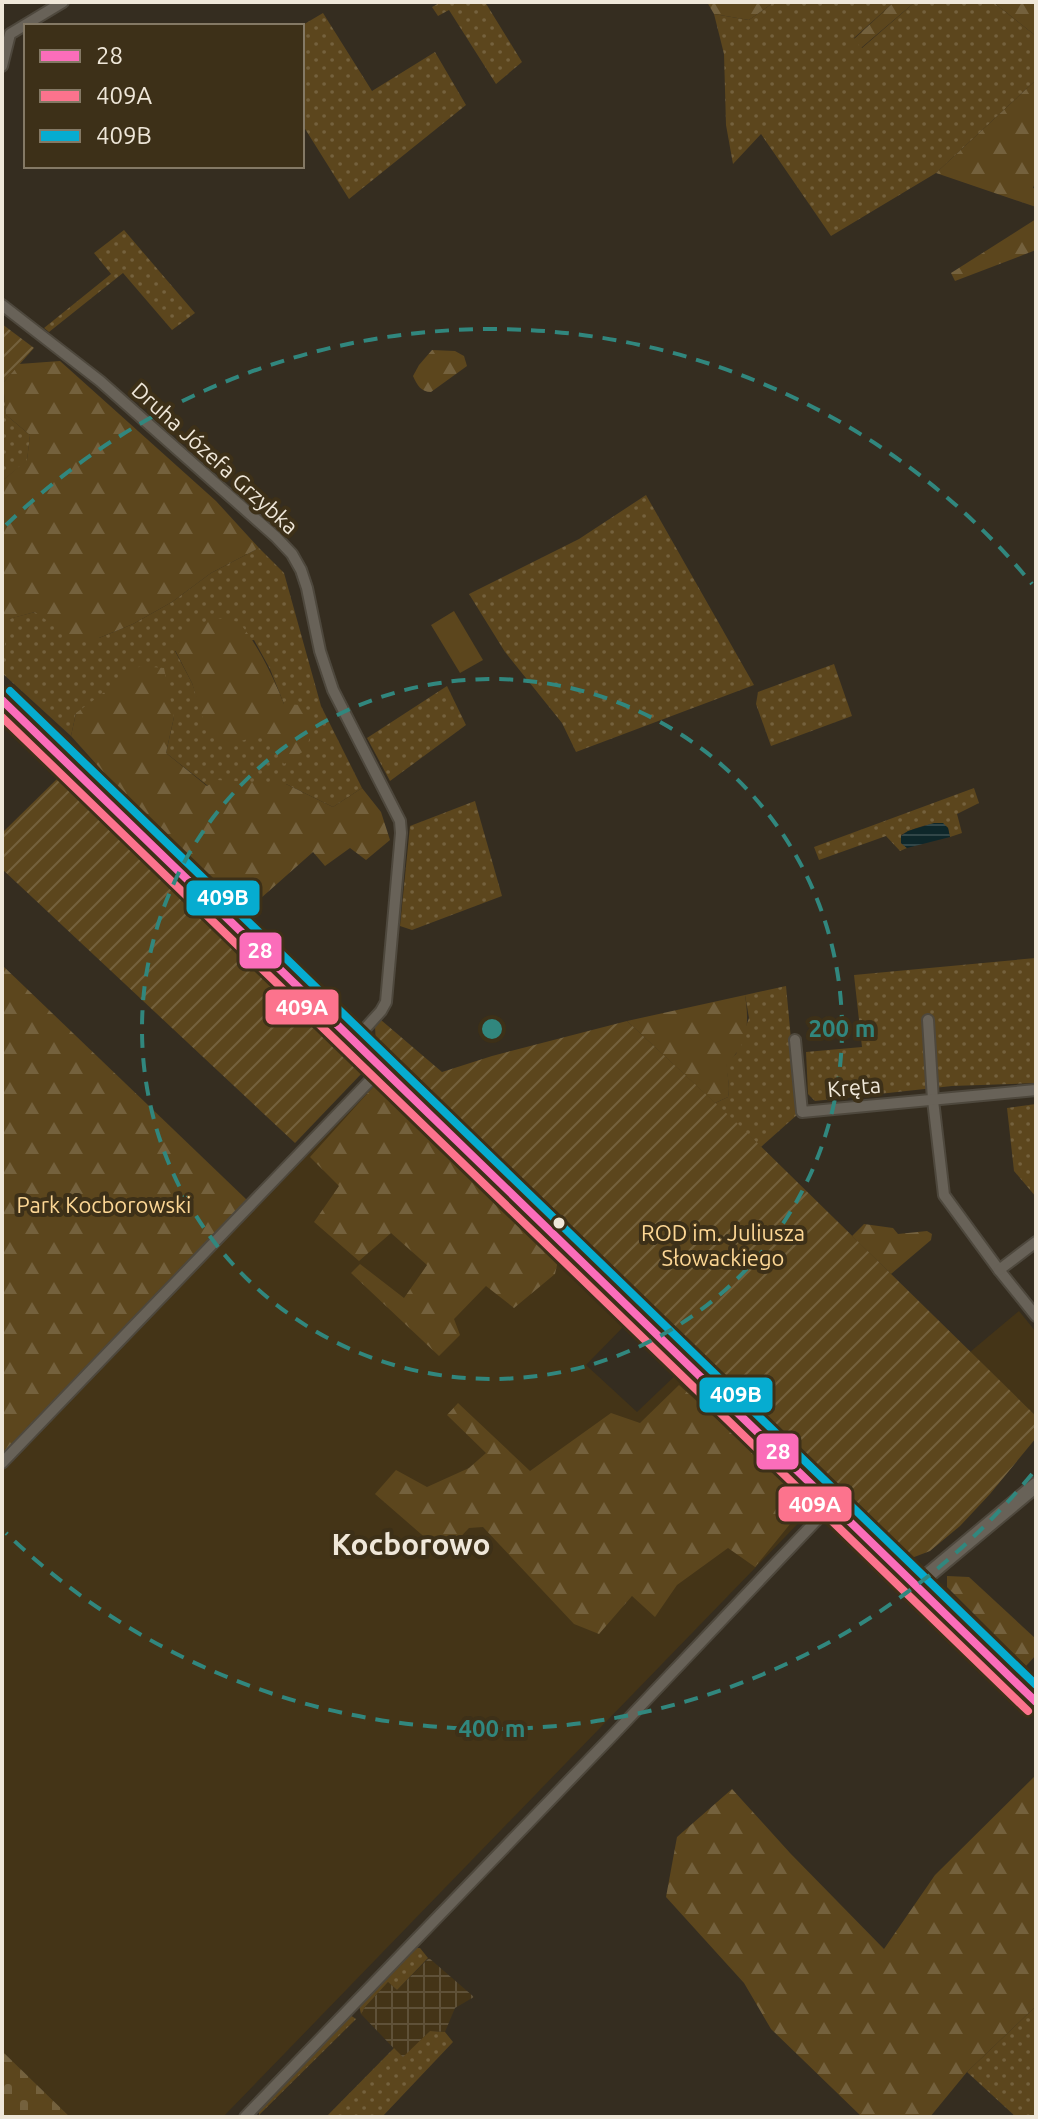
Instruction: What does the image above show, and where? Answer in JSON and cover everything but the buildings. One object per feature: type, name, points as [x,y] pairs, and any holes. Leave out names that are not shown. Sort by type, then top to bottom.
[{"type":"main road","points":[[2,700],[1036,1702]]},
{"type":"main road","points":[[915,1586],[1036,1485]]},
{"type":"street","points":[[2,66],[6,34],[63,2]]},
{"type":"street","name":"Druha Józefa Grzybka","points":[[2,305],[100,381],[174,445],[276,537],[292,554],[301,570],[320,651],[333,690],[400,821],[386,1002],[353,1042]]},
{"type":"street","points":[[928,1020],[944,1195],[1036,1316]]},
{"type":"street","name":"Kręta","points":[[795,1040],[802,1112],[1036,1090]]},
{"type":"street","points":[[2,1463],[381,1069]]},
{"type":"street","points":[[999,1270],[1036,1242]]},
{"type":"street","points":[[245,2117],[831,1505]]},
{"type":"shaded area","points":[[379,1079],[629,1321],[586,1365],[637,1412],[680,1371],[817,1504],[223,2117],[70,2117],[2,2051],[2,1470]]},
{"type":"shaded area","points":[[1019,1311],[1036,1332],[1036,1416],[970,1352]]},
{"type":"shaded area","points":[[429,1958],[474,1997],[455,2008],[445,2032],[430,2031],[403,2058],[361,2014],[388,1982],[397,1990]]},
{"type":"green space","points":[[441,2],[485,2],[522,62],[496,84],[449,10],[438,16],[432,7]]},
{"type":"green space","points":[[707,2],[774,2],[749,20],[714,14]]},
{"type":"green space","points":[[774,2],[894,2],[854,38],[862,48],[915,2],[993,2],[1036,36],[1036,80],[936,173],[831,236],[761,134],[733,164],[726,125],[724,54],[714,14],[749,20]]},
{"type":"green space","points":[[894,2],[915,2],[861,48],[854,39]]},
{"type":"green space","points":[[993,2],[1036,2],[1036,36]]},
{"type":"green space","points":[[323,13],[372,91],[435,52],[466,105],[349,199],[304,127],[304,24]]},
{"type":"green space","points":[[1036,80],[1036,180],[1033,188],[1036,189],[1036,207],[936,173]]},
{"type":"green space","points":[[1036,219],[1036,250],[955,281],[951,273]]},
{"type":"green space","points":[[124,230],[195,313],[172,330],[123,273],[49,332],[44,328],[111,274],[94,253]]},
{"type":"green space","points":[[2,324],[34,348],[2,384]]},
{"type":"green space","points":[[432,350],[455,351],[464,356],[467,366],[431,392],[420,387],[413,376]]},
{"type":"green space","points":[[60,361],[216,501],[259,548],[211,573],[172,602],[133,624],[99,638],[72,638],[35,612],[9,619],[2,649],[2,481],[27,460],[30,435],[6,415],[3,383],[19,364]]},
{"type":"green space","points":[[3,383],[6,415],[30,435],[27,461],[2,481]]},
{"type":"green space","points":[[646,495],[754,685],[576,752],[562,723],[505,652],[469,594],[579,539]]},
{"type":"green space","points":[[259,548],[284,573],[321,706],[362,788],[333,807],[286,784],[208,786],[166,753],[174,717],[76,713],[71,736],[2,673],[2,649],[8,619],[35,612],[99,638],[133,624],[172,602],[211,573]],"holes":[[[254,640],[284,704],[271,742],[199,703],[175,651]]]},
{"type":"green space","points":[[454,611],[483,660],[460,673],[431,625]]},
{"type":"green space","points":[[216,618],[239,622],[264,661],[284,704],[301,705],[312,726],[307,749],[284,764],[271,743],[259,736],[230,744],[208,735],[192,683],[175,650],[184,630]]},
{"type":"green space","points":[[834,664],[852,716],[771,746],[756,704],[758,692]]},
{"type":"green space","points":[[140,666],[164,668],[174,717],[166,753],[207,786],[217,780],[286,784],[333,807],[362,788],[381,812],[390,840],[366,860],[350,848],[325,866],[313,852],[243,914],[142,815],[71,736],[76,713]]},
{"type":"green space","points":[[447,686],[466,725],[390,781],[367,738]]},
{"type":"green space","points":[[58,778],[363,1072],[295,1143],[2,869],[2,833]]},
{"type":"green space","points":[[974,788],[979,803],[957,814],[962,833],[950,837],[948,828],[943,824],[927,825],[901,835],[901,843],[907,848],[900,851],[886,836],[819,860],[814,847]]},
{"type":"green space","points":[[475,801],[502,896],[412,930],[400,926],[410,826]]},
{"type":"green space","points":[[1036,958],[1036,1083],[952,1086],[815,1101],[808,1094],[806,1052],[862,1047],[854,975]]},
{"type":"green space","name":"Park Kocborowski","points":[[2,965],[247,1200],[2,1456]]},
{"type":"green space","points":[[786,986],[798,1114],[761,1147],[715,1103],[728,1097],[726,1062],[736,1054],[749,1018],[745,995]]},
{"type":"green space","points":[[745,995],[746,1032],[740,1048],[727,1062],[728,1097],[715,1103],[627,1021]]},
{"type":"green space","name":"ROD im. Juliusza Słowackiego","points":[[381,1020],[442,1072],[627,1021],[737,1123],[1036,1416],[1036,1438],[960,1526],[930,1551],[909,1559],[511,1173],[376,1047],[375,1026]]},
{"type":"green space","points":[[375,1085],[558,1261],[555,1274],[514,1308],[486,1286],[454,1319],[460,1335],[439,1356],[351,1273],[360,1264],[404,1298],[427,1265],[391,1233],[359,1261],[314,1222],[339,1186],[310,1157]]},
{"type":"green space","points":[[1036,1104],[1036,1197],[1014,1171],[1007,1108]]},
{"type":"green space","points":[[864,1224],[893,1228],[898,1234],[927,1231],[932,1234],[931,1240],[891,1274],[852,1236]]},
{"type":"green space","points":[[679,1385],[808,1502],[755,1567],[728,1548],[677,1585],[655,1617],[632,1596],[599,1634],[574,1624],[483,1527],[469,1528],[444,1554],[375,1494],[396,1470],[427,1487],[469,1468],[486,1453],[447,1415],[458,1403],[530,1471],[611,1413],[640,1423]]},
{"type":"green space","points":[[947,1576],[969,1577],[1036,1639],[1036,1655],[1026,1666],[947,1587]]},
{"type":"green space","points":[[1036,1775],[1036,2006],[967,2072],[930,2117],[862,2117],[771,2029],[744,1983],[666,1897],[677,1837],[732,1789],[884,1949],[935,1875]]},
{"type":"green space","points":[[417,1948],[428,1958],[397,1990],[388,1982],[361,2014],[359,2005]]},
{"type":"green space","points":[[1036,2006],[1036,2117],[1016,2117],[967,2072]]},
{"type":"green space","points":[[350,2015],[356,2019],[259,2115],[259,2110]]},
{"type":"green space","points":[[430,2031],[445,2032],[453,2042],[382,2117],[326,2117],[394,2048],[403,2057]]},
{"type":"green space","points":[[2,2051],[70,2117],[2,2117]]},
{"type":"water","points":[[943,823],[950,837],[907,848],[901,843],[901,836],[908,831]]},
{"type":"transit line","name":"409B","points":[[10,691],[1036,1685]]},
{"type":"transit line","name":"28","points":[[2,700],[1036,1702]]},
{"type":"transit line","name":"409A","points":[[2,717],[1028,1711]]},
{"type":"district","name":"Kocborowo","points":[[411,1545]]}]
